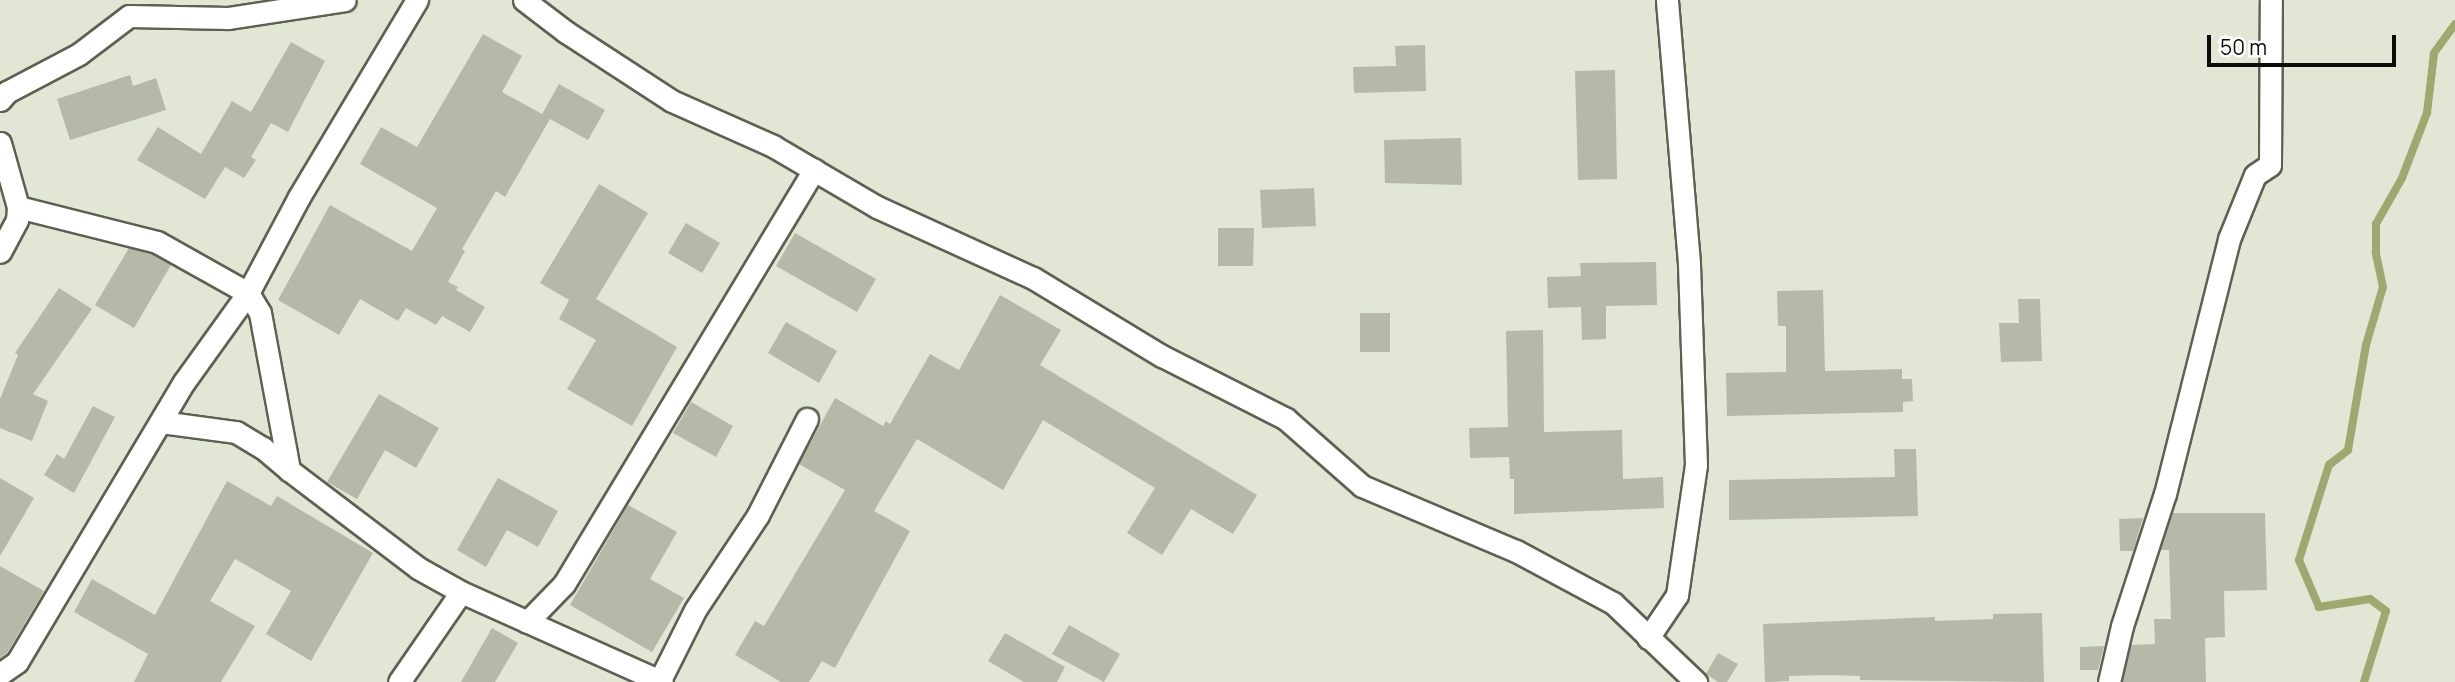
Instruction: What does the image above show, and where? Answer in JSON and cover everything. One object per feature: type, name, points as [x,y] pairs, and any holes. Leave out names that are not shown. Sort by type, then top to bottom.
[{"type":"street","points":[[2,95],[79,54],[128,8],[228,18],[345,0]]},
{"type":"street","points":[[0,674],[17,662],[184,382],[248,293],[299,197],[417,0]]},
{"type":"street","points":[[524,0],[566,32],[672,101],[774,146],[877,207],[1033,278],[1162,356],[1286,419],[1362,486],[1516,551],[1613,603],[1696,682]]},
{"type":"street","points":[[1648,638],[1677,595],[1696,466],[1689,263],[1667,0]]},
{"type":"street","points":[[2109,682],[2122,626],[2165,494],[2229,239],[2255,175],[2270,165],[2271,0]]},
{"type":"street","points":[[0,143],[18,207],[17,220],[0,251]]},
{"type":"street","points":[[527,622],[564,584],[814,170]]},
{"type":"street","points":[[18,207],[157,242],[248,293],[260,313],[289,470]]},
{"type":"street","points":[[160,422],[236,432],[263,448],[418,568],[461,592],[660,682],[695,610],[758,514],[807,419]]},
{"type":"street","points":[[399,682],[461,592]]},
{"type":"building","points":[[483,34],[522,56],[502,92],[542,114],[559,84],[605,110],[588,140],[550,119],[505,197],[496,191],[462,249],[465,251],[448,282],[458,287],[456,290],[485,307],[470,332],[442,316],[436,325],[406,308],[398,321],[360,299],[339,335],[278,300],[330,205],[412,251],[437,208],[360,164],[381,127],[417,147]]},
{"type":"building","points":[[291,42],[325,61],[288,132],[271,123],[251,157],[256,160],[244,178],[225,167],[205,199],[137,160],[158,127],[201,154],[232,101],[251,112]]},
{"type":"building","points":[[1425,45],[1426,91],[1354,93],[1353,67],[1396,66],[1395,46]]},
{"type":"building","points":[[1615,70],[1617,179],[1578,180],[1575,71]]},
{"type":"building","points":[[130,75],[133,86],[156,78],[166,110],[70,140],[57,99]]},
{"type":"building","points":[[1461,138],[1462,185],[1385,183],[1384,140]]},
{"type":"building","points":[[599,184],[648,213],[596,299],[677,347],[632,426],[567,389],[596,340],[559,319],[569,300],[540,283]]},
{"type":"building","points":[[1314,188],[1316,226],[1262,228],[1260,190]]},
{"type":"building","points":[[686,223],[720,243],[702,273],[668,253]]},
{"type":"building","points":[[1218,228],[1254,228],[1253,266],[1218,266]]},
{"type":"building","points":[[795,233],[876,279],[857,312],[776,266]]},
{"type":"building","points":[[129,248],[152,254],[171,265],[134,328],[95,305]]},
{"type":"building","points":[[1656,262],[1657,305],[1606,306],[1606,339],[1582,340],[1581,307],[1548,308],[1547,277],[1581,276],[1580,263]]},
{"type":"building","points":[[59,288],[92,309],[33,394],[48,401],[32,441],[0,428],[0,399],[18,355],[15,353]]},
{"type":"building","points":[[1823,290],[1825,371],[1902,369],[1902,379],[1912,379],[1913,401],[1903,402],[1903,412],[1727,416],[1726,373],[1786,372],[1786,326],[1778,326],[1777,291]]},
{"type":"building","points":[[1000,295],[1061,330],[1040,365],[1257,495],[1233,534],[1191,509],[1162,555],[1127,533],[1155,488],[1043,420],[1003,490],[917,439],[874,511],[910,531],[835,668],[822,661],[809,682],[781,682],[735,655],[755,621],[764,626],[845,490],[799,464],[835,398],[883,426],[886,421],[890,424],[930,354],[959,370]]},
{"type":"building","points":[[2018,299],[2040,299],[2042,361],[2001,362],[1999,323],[2019,323]]},
{"type":"building","points":[[1360,313],[1390,313],[1390,352],[1360,352]]},
{"type":"building","points":[[786,322],[837,351],[819,383],[768,353]]},
{"type":"building","points":[[1543,330],[1544,432],[1622,430],[1623,479],[1663,477],[1664,508],[1514,514],[1514,479],[1510,479],[1509,457],[1470,458],[1469,428],[1508,427],[1506,331]]},
{"type":"building","points":[[379,394],[439,428],[416,468],[385,450],[357,499],[327,482]]},
{"type":"building","points":[[691,402],[733,426],[716,457],[673,433]]},
{"type":"building","points":[[93,406],[115,417],[74,493],[44,475],[57,454],[64,459]]},
{"type":"building","points":[[1894,449],[1916,449],[1918,516],[1729,520],[1729,480],[1895,477]]},
{"type":"building","points":[[0,478],[34,498],[0,556]]},
{"type":"building","points":[[498,478],[558,511],[538,547],[507,530],[486,567],[457,550]]},
{"type":"building","points":[[227,481],[271,506],[277,496],[373,553],[311,661],[266,634],[291,591],[235,559],[210,601],[255,626],[221,682],[134,682],[148,654],[74,612],[92,579],[155,615]]},
{"type":"building","points":[[628,505],[677,532],[650,579],[684,598],[652,652],[570,605]]},
{"type":"building","points":[[2173,513],[2265,513],[2267,590],[2224,591],[2225,637],[2205,638],[2206,682],[2122,682],[2131,645],[2155,644],[2154,619],[2171,619],[2169,550],[2161,550]]},
{"type":"building","points":[[2143,518],[2133,551],[2120,551],[2119,519]]},
{"type":"building","points":[[0,566],[44,591],[7,653],[0,658]]},
{"type":"building","points":[[2042,613],[2044,682],[1860,680],[1860,676],[1826,675],[1789,676],[1789,681],[1765,682],[1763,624],[1935,617],[1935,621],[1993,619],[1993,614]]},
{"type":"building","points":[[1069,625],[1120,654],[1104,682],[1052,654]]},
{"type":"building","points":[[492,628],[518,643],[495,682],[461,682]]},
{"type":"building","points":[[1005,633],[1065,667],[1057,682],[1024,682],[988,661]]},
{"type":"building","points":[[2104,646],[2098,670],[2080,670],[2080,647]]},
{"type":"building","points":[[1718,653],[1738,664],[1727,682],[1718,682],[1706,674]]},
{"type":"waterway","points":[[2364,682],[2386,611],[2370,599],[2319,607],[2299,560],[2329,465],[2348,450],[2366,345],[2383,287],[2376,253],[2376,224],[2402,178],[2427,113],[2434,53],[2455,24]]}]
